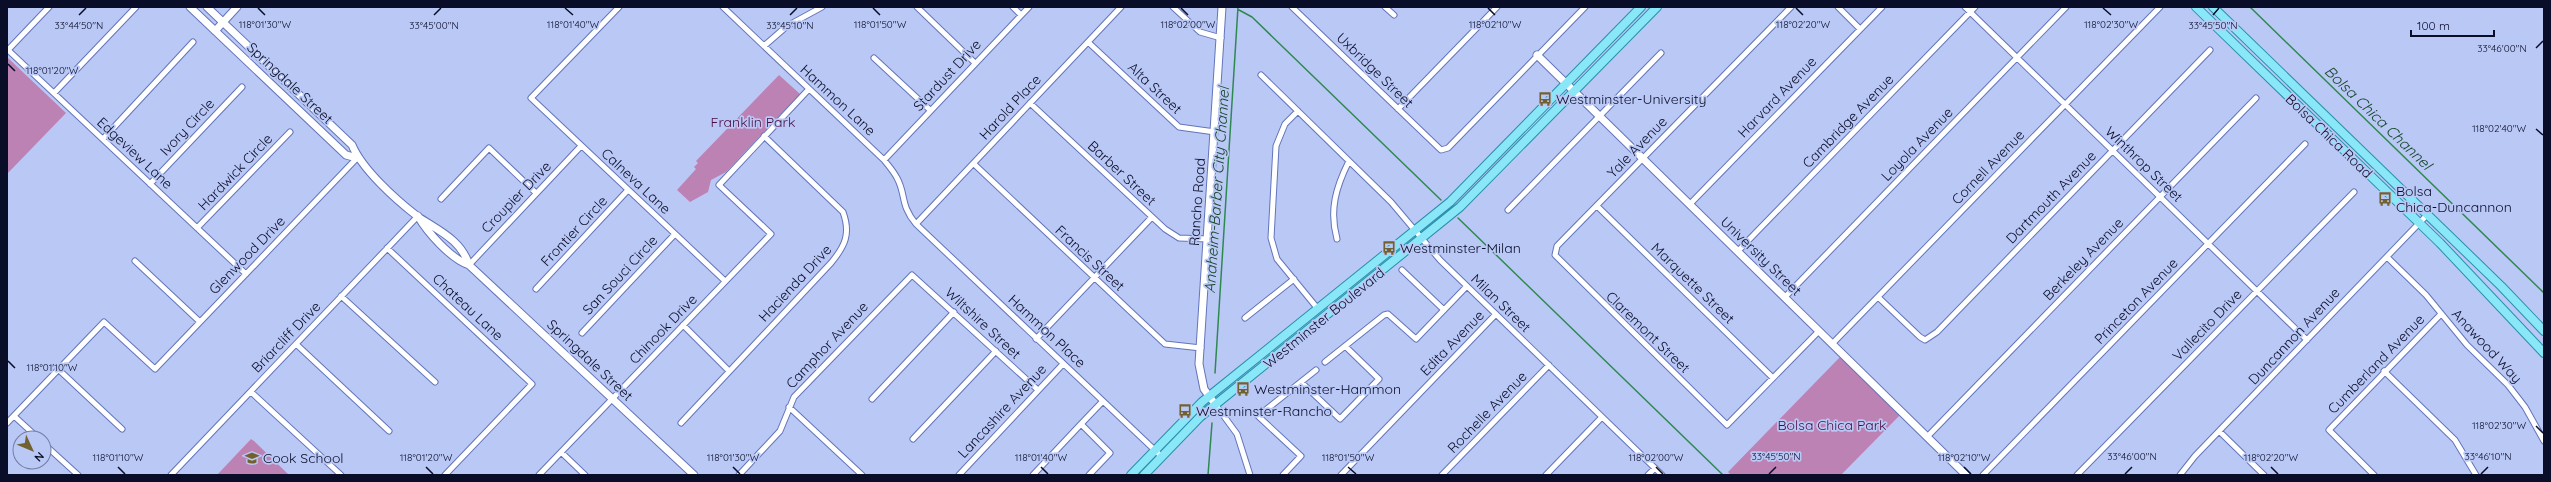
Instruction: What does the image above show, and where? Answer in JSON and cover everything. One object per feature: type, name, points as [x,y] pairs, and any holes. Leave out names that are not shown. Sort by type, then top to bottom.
[{"type":"main road","name":"Westminster Boulevard","points":[[1131,475],[1209,396],[1454,198],[1641,7]]},
{"type":"main road","name":"Westminster Boulevard","points":[[1144,475],[1200,416],[1470,199],[1657,7]]},
{"type":"main road","name":"Bolsa Chica Road","points":[[2196,7],[2420,223],[2544,353]]},
{"type":"main road","name":"Bolsa Chica Road","points":[[2214,7],[2428,214],[2544,331]]},
{"type":"street","points":[[8,50],[48,7]]},
{"type":"street","points":[[54,93],[136,7]]},
{"type":"street","name":"Springdale Street","points":[[190,7],[330,138],[346,155],[357,158]]},
{"type":"street","name":"Springdale Street","points":[[207,7],[341,136],[352,144],[357,158],[418,216],[436,226],[465,252],[469,265],[694,475]]},
{"type":"street","points":[[215,31],[237,7]]},
{"type":"street","name":"Calneva Lane","points":[[619,7],[531,98],[725,281]]},
{"type":"street","name":"Hammon Lane","points":[[723,7],[884,160],[898,179],[905,208],[916,224]]},
{"type":"street","points":[[764,46],[787,26],[822,7]]},
{"type":"street","points":[[917,7],[975,63]]},
{"type":"street","points":[[1013,7],[1021,15]]},
{"type":"street","name":"Stardust Drive","points":[[884,160],[1029,7]]},
{"type":"street","name":"Harold Place","points":[[916,224],[1121,7]]},
{"type":"street","points":[[1173,7],[1200,32],[1221,38]]},
{"type":"street","name":"Rancho Road","points":[[1209,396],[1204,388],[1200,372],[1222,7]]},
{"type":"street","name":"Uxbridge Street","points":[[1292,7],[1441,150],[1448,148],[1537,55]]},
{"type":"street","points":[[1385,7],[1394,15]]},
{"type":"street","points":[[1398,109],[1497,7]]},
{"type":"street","points":[[1537,55],[1585,7]]},
{"type":"street","name":"Yale Avenue","points":[[1554,255],[1557,246],[1790,7]]},
{"type":"street","points":[[1838,7],[1860,29]]},
{"type":"street","name":"Harvard Avenue","points":[[1690,204],[1882,7]]},
{"type":"street","name":"Winthrop Street","points":[[1965,7],[2112,151],[2209,242],[2306,340]]},
{"type":"street","name":"Cambridge Avenue","points":[[1738,251],[1975,7]]},
{"type":"street","name":"Loyola Avenue","points":[[1785,297],[2066,7]]},
{"type":"street","name":"Cornell Avenue","points":[[1832,344],[2160,7]]},
{"type":"street","points":[[103,139],[193,42]]},
{"type":"street","name":"Alta Street","points":[[1088,42],[1179,127],[1215,132]]},
{"type":"street","name":"Edgeview Lane","points":[[8,50],[246,274]]},
{"type":"street","name":"Dartmouth Avenue","points":[[1878,297],[1925,340],[1937,332],[2210,50]]},
{"type":"street","points":[[1508,210],[1661,53]]},
{"type":"street","name":"University Street","points":[[1537,55],[1966,475]]},
{"type":"street","points":[[874,58],[930,110]]},
{"type":"street","name":"Milan Street","points":[[1261,75],[1349,161],[1467,286],[1662,475]]},
{"type":"street","name":"Ivory Circle","points":[[150,184],[242,87]]},
{"type":"street","points":[[764,136],[809,89]]},
{"type":"street","name":"Berkeley Avenue","points":[[1927,437],[2256,98]]},
{"type":"street","name":"Barber Street","points":[[1030,103],[1152,217],[1179,238],[1208,239]]},
{"type":"street","points":[[1298,111],[1285,124],[1276,146],[1271,238],[1278,259],[1318,308]]},
{"type":"street","name":"Hardwick Circle","points":[[197,228],[290,132]]},
{"type":"street","points":[[330,138],[332,135],[341,136]]},
{"type":"street","name":"Chinook Drive","points":[[539,475],[770,234],[719,185],[764,136]]},
{"type":"street","name":"Hacienda Drive","points":[[681,423],[831,263],[843,248],[848,235],[848,224],[843,212],[764,136]]},
{"type":"street","name":"Princeton Avenue","points":[[1983,475],[2305,144]]},
{"type":"street","name":"Croupier Drive","points":[[469,265],[581,146]]},
{"type":"street","points":[[441,199],[489,148],[536,193]]},
{"type":"street","name":"Glenwood Drive","points":[[58,369],[104,322],[155,369],[357,158]]},
{"type":"street","points":[[1337,239],[1333,215],[1334,197],[1338,184],[1349,161]]},
{"type":"street","name":"Francis Street","points":[[974,164],[1093,278],[1165,344],[1201,348]]},
{"type":"street","name":"Frontier Circle","points":[[536,289],[628,190]]},
{"type":"street","name":"Vallecito Drive","points":[[2077,475],[2354,192]]},
{"type":"street","name":"Marquette Street","points":[[1597,206],[1773,378]]},
{"type":"street","name":"Duncannon Avenue","points":[[2180,475],[2195,456],[2428,214]]},
{"type":"street","name":"Briarcliff Drive","points":[[171,475],[418,216]]},
{"type":"street","points":[[1036,339],[1152,217]]},
{"type":"street","name":"Hammon Place","points":[[916,224],[1161,456]]},
{"type":"street","name":"San Souci Circle","points":[[582,333],[675,234]]},
{"type":"street","name":"Chateau Lane","points":[[387,248],[532,384],[446,475]]},
{"type":"street","name":"Claremont Street","points":[[1554,255],[1727,425],[1773,378]]},
{"type":"street","name":"Anawood Way","points":[[2387,257],[2426,294],[2467,345],[2518,397],[2544,441]]},
{"type":"street","points":[[135,261],[200,322]]},
{"type":"street","points":[[1402,270],[1444,310]]},
{"type":"street","name":"Wiltshire Street","points":[[912,275],[1038,390]]},
{"type":"street","name":"Camphor Avenue","points":[[739,475],[780,431],[794,397],[912,275]]},
{"type":"street","points":[[1245,318],[1294,278]]},
{"type":"street","points":[[1325,362],[1388,314],[1416,339],[1467,286]]},
{"type":"street","points":[[342,296],[434,382]]},
{"type":"street","points":[[872,399],[954,312]]},
{"type":"street","name":"Edita Avenue","points":[[1341,475],[1496,314]]},
{"type":"street","name":"Cumberland Avenue","points":[[2374,475],[2329,430],[2384,371],[2441,314]]},
{"type":"street","points":[[684,325],[729,371]]},
{"type":"street","points":[[1773,378],[1819,331]]},
{"type":"street","points":[[296,344],[389,431]]},
{"type":"street","points":[[1301,382],[1340,420],[1379,379],[1345,346]]},
{"type":"street","points":[[913,439],[996,351]]},
{"type":"street","name":"Lancashire Avenue","points":[[959,475],[1063,364]]},
{"type":"street","name":"Rochelle Avenue","points":[[1442,475],[1549,365]]},
{"type":"street","points":[[7,423],[58,369],[122,429]]},
{"type":"street","points":[[1283,475],[1300,456],[1258,416],[1316,370]]},
{"type":"street","points":[[2384,371],[2456,440],[2476,475]]},
{"type":"street","points":[[251,392],[340,475]]},
{"type":"street","points":[[1209,396],[1237,434],[1250,475]]},
{"type":"street","points":[[1032,475],[1103,401]]},
{"type":"street","points":[[789,407],[862,475]]},
{"type":"street","points":[[14,416],[29,430]]},
{"type":"street","points":[[1546,475],[1602,417]]},
{"type":"street","points":[[1081,424],[1110,452],[1089,475]]},
{"type":"street","points":[[2219,431],[2264,475]]},
{"type":"street","points":[[52,451],[78,474]]},
{"type":"street","points":[[561,452],[585,475]]},
{"type":"street","points":[[1648,475],[1655,468]]},
{"type":"green space","points":[[8,58],[66,113],[7,174],[7,59]]},
{"type":"green space","name":"Franklin Park","points":[[779,75],[800,94],[726,172],[711,180],[708,192],[690,202],[677,190],[696,169],[694,167],[698,163],[696,161]]},
{"type":"green space","name":"Bolsa Chica Park","points":[[1840,357],[1900,415],[1841,475],[1731,475],[1728,472]]},
{"type":"green space","name":"Cook School","points":[[251,439],[254,441],[289,475],[217,475]]},
{"type":"waterway","name":"Anaheim-Barber City Channel","points":[[1215,373],[1238,7]]},
{"type":"waterway","name":"Bolsa Chica Channel","points":[[2250,7],[2544,293]]},
{"type":"waterway","points":[[1239,10],[1252,17],[1441,200]]},
{"type":"waterway","points":[[1458,218],[1723,475]]},
{"type":"waterway","name":"Anaheim-Barber City Channel","points":[[1208,475],[1212,423]]},
{"type":"place","name":"Westminster-University","points":[[1545,99]]},
{"type":"place","name":"Bolsa Chica-Duncannon","points":[[2385,199]]},
{"type":"place","name":"Westminster-Milan","points":[[1389,248]]},
{"type":"place","name":"Westminster-Hammon","points":[[1243,389]]},
{"type":"place","name":"Westminster-Rancho","points":[[1185,411]]},
{"type":"place","name":"Cook School","points":[[252,458]]}]
